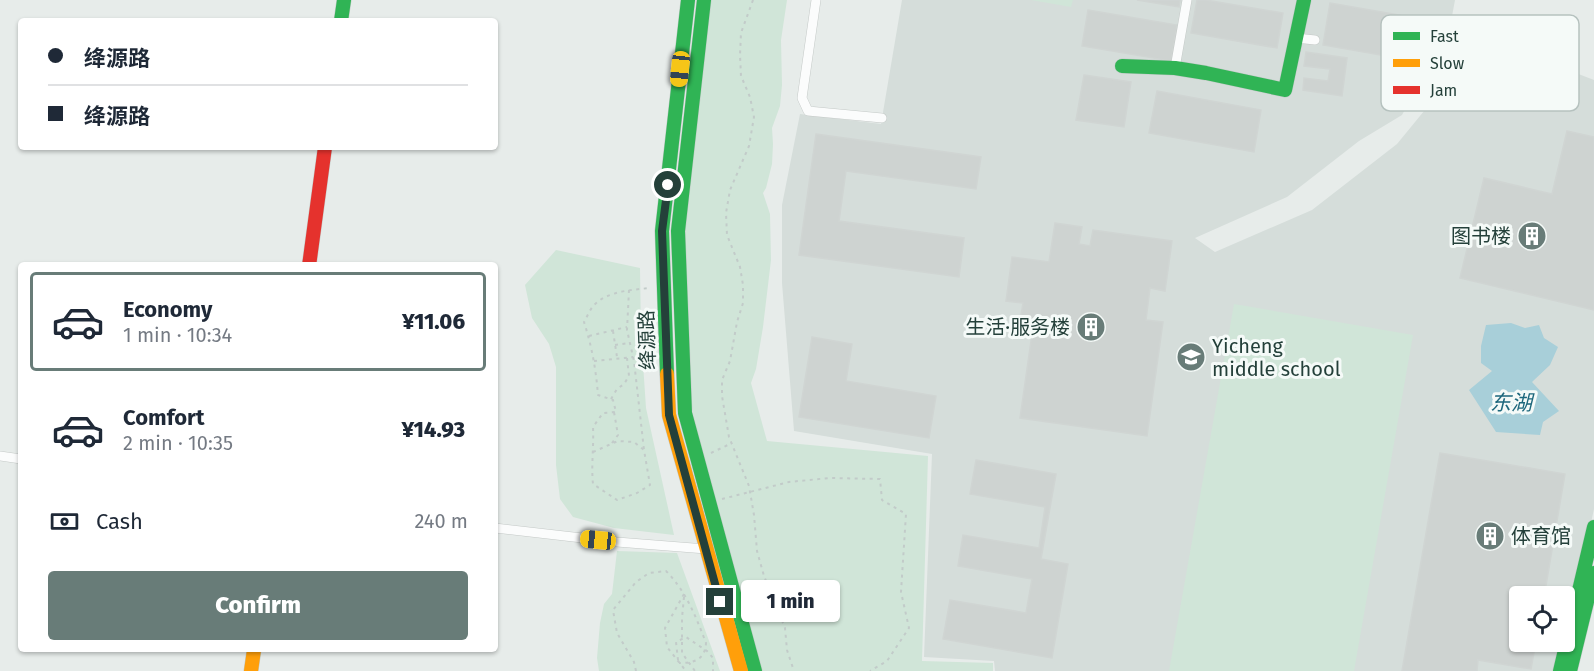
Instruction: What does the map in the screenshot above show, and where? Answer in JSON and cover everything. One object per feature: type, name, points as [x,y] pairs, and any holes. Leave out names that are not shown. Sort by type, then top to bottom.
[{"type":"main road","points":[[341,18],[344,0]]},
{"type":"main road","name":"绛源路","points":[[688,0],[662,231],[669,415],[741,671]]},
{"type":"main road","name":"绛源路","points":[[704,0],[678,231],[685,413],[755,671]]},
{"type":"main road","points":[[1122,66],[1206,72],[1285,90],[1304,0]]},
{"type":"main road","points":[[310,262],[325,150]]},
{"type":"main road","points":[[1560,671],[1594,527]]},
{"type":"main road","points":[[1570,671],[1594,573]]},
{"type":"main road","points":[[251,671],[254,652]]},
{"type":"street","points":[[816,0],[802,98],[808,111],[882,118]]},
{"type":"street","points":[[1175,68],[1187,0]]},
{"type":"street","points":[[1296,38],[1315,40]]},
{"type":"street","points":[[0,456],[18,459]]},
{"type":"street","points":[[498,528],[617,542],[706,549]]},
{"type":"path","points":[[753,0],[741,33],[740,55],[741,76],[750,97],[754,117],[749,146],[730,190],[726,213],[727,235],[740,267],[743,303],[730,361],[722,380],[722,396],[729,436],[750,492],[757,551],[764,576],[785,628],[787,650],[794,671]]},
{"type":"path","points":[[611,444],[618,435],[614,412],[616,412],[613,400],[598,395],[594,361],[584,322],[593,306],[609,296],[629,290],[664,287]]},
{"type":"path","points":[[614,412],[603,413],[593,427],[591,470],[593,483],[617,500],[638,493],[650,485],[627,327],[629,290]]},
{"type":"path","points":[[589,336],[627,327]]},
{"type":"path","points":[[613,331],[617,359]]},
{"type":"path","points":[[615,345],[630,343]]},
{"type":"path","points":[[594,361],[633,357]]},
{"type":"path","points":[[611,400],[616,388],[624,384],[628,376],[627,358]]},
{"type":"path","points":[[593,452],[618,441],[634,442],[644,450]]},
{"type":"path","points":[[698,460],[732,443]]},
{"type":"path","points":[[710,502],[789,482],[829,478],[880,479],[882,500],[906,514],[901,592],[909,628],[887,661],[870,671]]},
{"type":"path","points":[[636,671],[634,662],[617,633],[613,610],[636,582],[649,573],[666,571],[678,583],[687,598],[706,643],[706,650],[702,658],[688,663],[679,663]]},
{"type":"path","points":[[684,594],[682,653],[695,671]]},
{"type":"path","points":[[684,594],[665,628],[667,647],[686,671]]},
{"type":"path","points":[[679,663],[676,642],[686,637],[706,650],[713,658],[713,671]]},
{"type":"shaded area","name":"Yicheng middle school","points":[[902,0],[1455,0],[1452,15],[1381,15],[1381,111],[1404,111],[1402,115],[1359,141],[1287,197],[1195,238],[1215,252],[1312,210],[1397,144],[1424,111],[1579,111],[1579,74],[1594,80],[1594,509],[1575,595],[1575,586],[1509,586],[1509,652],[1562,652],[1557,671],[995,671],[994,661],[924,657],[932,454],[794,431],[782,283],[782,205],[800,114],[881,124]]},
{"type":"green space","points":[[709,0],[787,0],[781,40],[780,106],[772,128],[772,164],[763,193],[770,214],[771,260],[763,327],[756,369],[751,383],[767,441],[928,456],[922,661],[993,663],[993,671],[762,671],[699,446],[688,386],[684,228]]},
{"type":"green space","points":[[1031,0],[1073,0],[1071,7]]},
{"type":"green space","points":[[556,250],[640,268],[641,334],[646,408],[674,535],[614,528],[573,517],[560,499],[556,465],[556,367],[549,344],[532,318],[525,285]]},
{"type":"green space","points":[[1234,304],[1413,335],[1354,671],[1169,671]]},
{"type":"green space","points":[[617,551],[677,553],[720,671],[599,671],[597,658],[600,623],[604,604],[612,594]]},
{"type":"water","name":"东湖","points":[[1511,323],[1525,328],[1539,325],[1544,338],[1558,347],[1550,365],[1532,382],[1559,411],[1543,422],[1540,435],[1496,432],[1469,390],[1492,371],[1481,363],[1481,346],[1486,325]]},
{"type":"building","points":[[1137,0],[1180,0],[1179,7]]},
{"type":"building","points":[[1197,0],[1283,13],[1277,48],[1191,33]]},
{"type":"building","points":[[1330,3],[1399,15],[1381,15],[1381,55],[1323,45]]},
{"type":"building","points":[[1088,10],[1177,25],[1171,61],[1082,46]]},
{"type":"building","points":[[1306,52],[1347,58],[1342,96],[1303,90],[1304,78],[1328,81],[1330,69],[1304,66]]},
{"type":"building","points":[[1084,75],[1131,82],[1124,127],[1076,120]]},
{"type":"building","points":[[1157,91],[1261,110],[1254,152],[1149,133]]},
{"type":"building","name":"图书楼","points":[[1567,131],[1594,137],[1594,310],[1460,278],[1484,178],[1552,194]]},
{"type":"building","points":[[816,134],[981,157],[976,189],[846,171],[839,221],[964,238],[959,277],[799,255]]},
{"type":"building","name":"生活·服务楼","points":[[1055,223],[1082,227],[1079,244],[1090,246],[1093,230],[1172,241],[1165,291],[1150,288],[1146,320],[1163,322],[1147,436],[1020,418],[1032,334],[1018,333],[1023,303],[1006,301],[1012,257],[1049,262]]},
{"type":"building","points":[[812,337],[852,344],[846,381],[936,396],[929,438],[799,417]]},
{"type":"building","name":"体育馆","points":[[1440,453],[1565,474],[1546,586],[1509,586],[1509,652],[1534,652],[1531,669],[1478,660],[1477,671],[1402,671]]},
{"type":"building","points":[[976,460],[1056,474],[1041,559],[1068,564],[1052,658],[943,639],[950,600],[1026,613],[1032,579],[958,566],[963,535],[1039,548],[1045,507],[970,494]]},
{"type":"traffic: fast","points":[[341,18],[344,0]]},
{"type":"traffic: fast","points":[[667,374],[662,231],[688,0]]},
{"type":"traffic: fast","points":[[704,0],[678,231],[685,413],[755,671]]},
{"type":"traffic: fast","points":[[1122,66],[1175,68],[1285,90],[1304,0]]},
{"type":"traffic: fast","points":[[1560,671],[1594,527]]},
{"type":"traffic: fast","points":[[1570,671],[1594,573]]},
{"type":"traffic: slow","points":[[667,374],[669,415],[741,671]]},
{"type":"traffic: slow","points":[[251,671],[254,652]]},
{"type":"traffic: jam","points":[[310,262],[325,150]]},
{"type":"place","name":"图书楼","points":[[1532,236]]},
{"type":"place","name":"生活·服务楼","points":[[1091,327]]},
{"type":"place","name":"Yicheng middle school","points":[[1191,357]]},
{"type":"place","name":"体育馆","points":[[1490,536]]},
{"type":"route","points":[[668,185],[662,231],[669,415],[720,602]]}]
